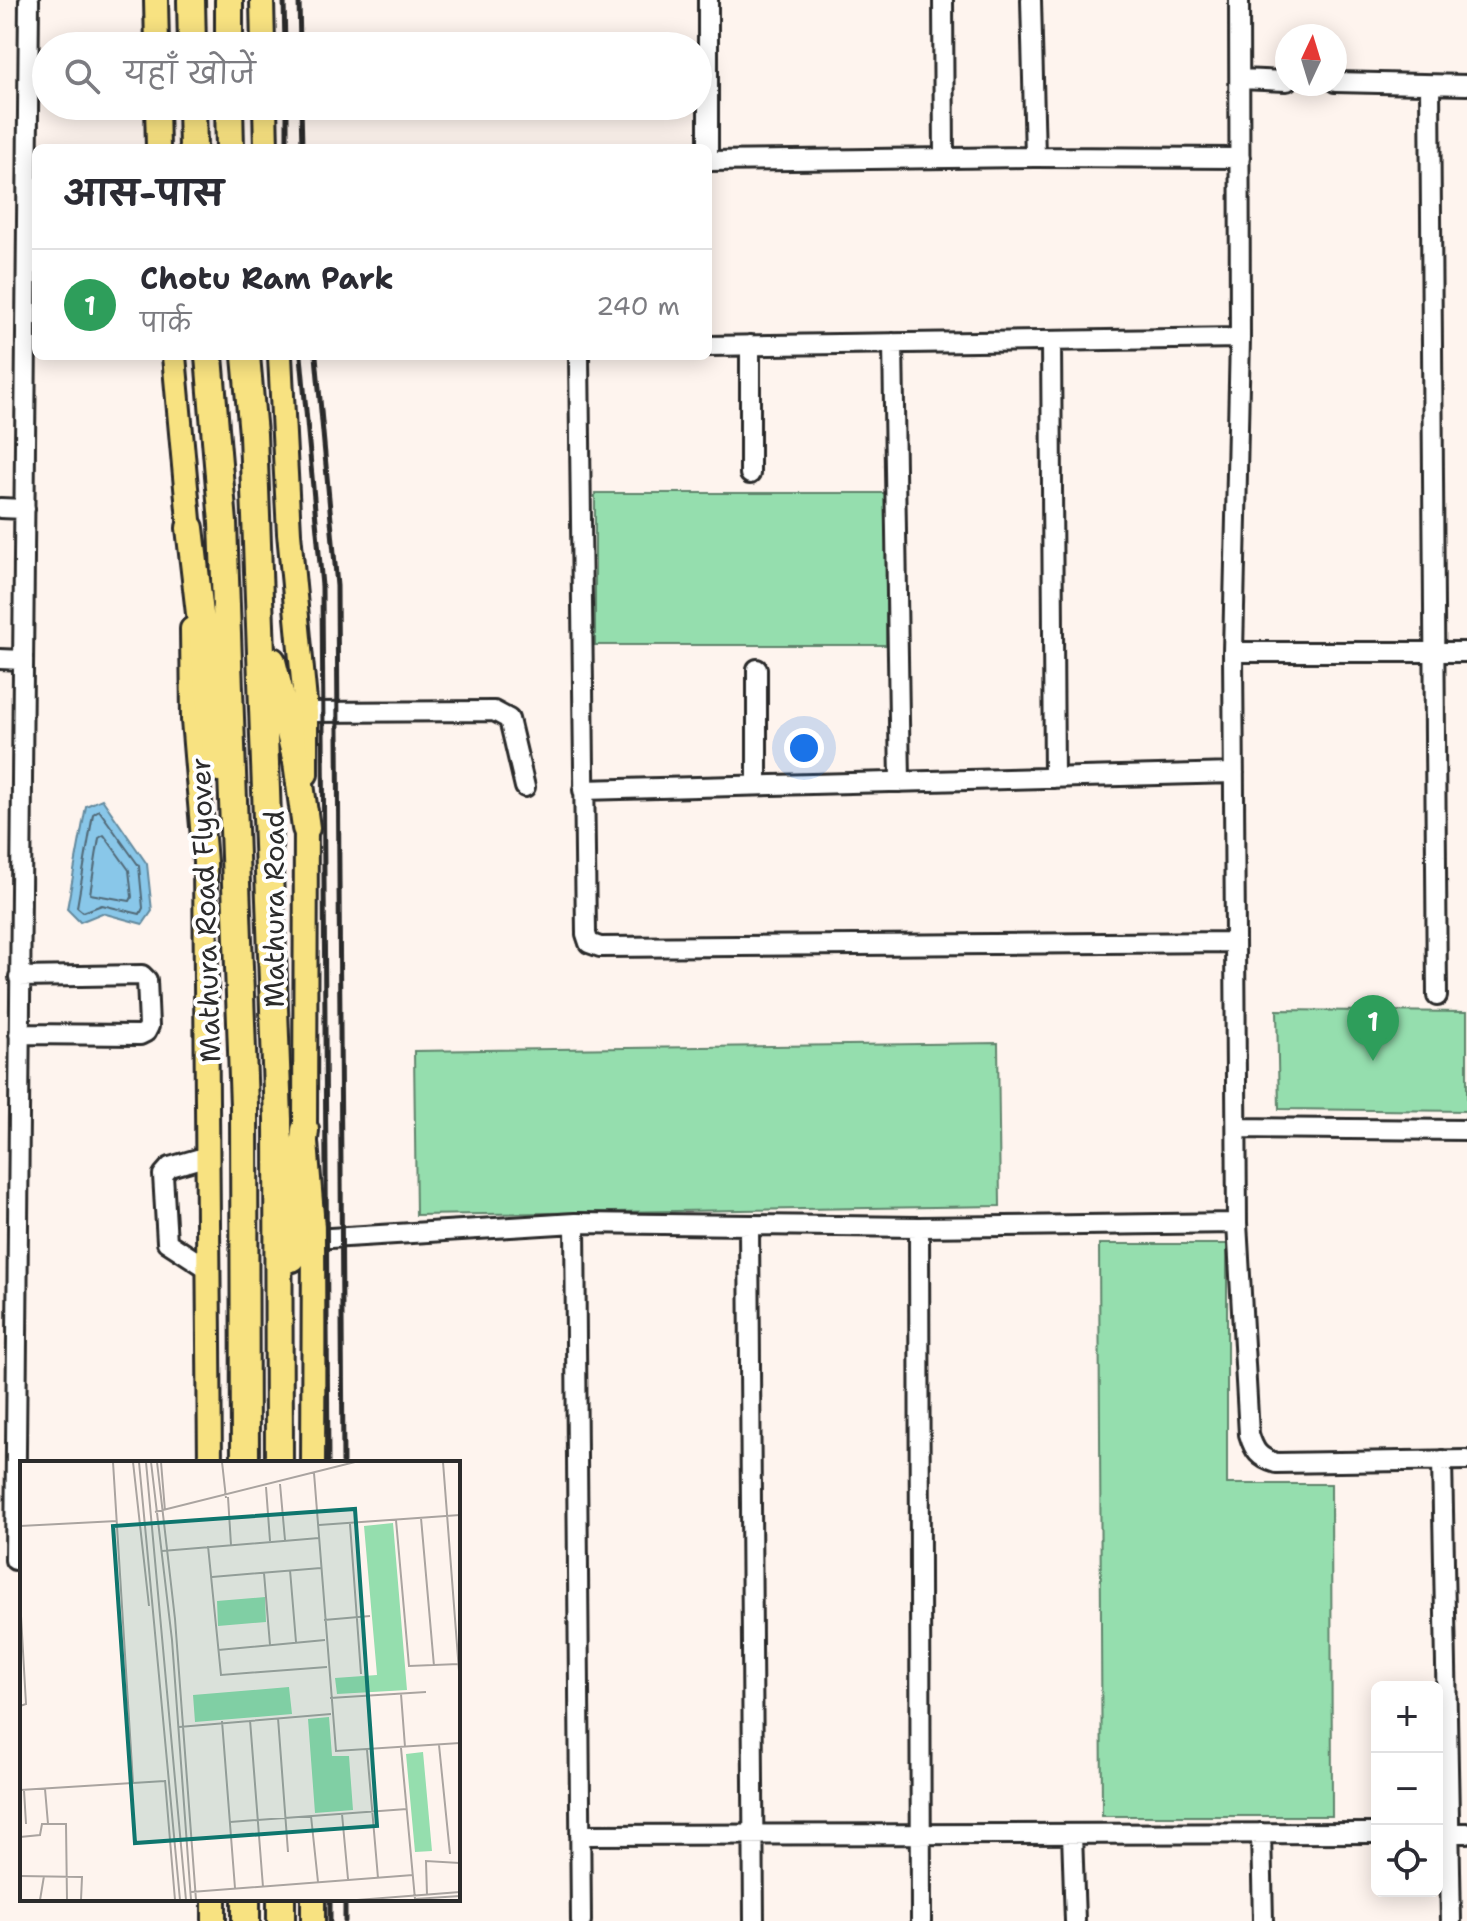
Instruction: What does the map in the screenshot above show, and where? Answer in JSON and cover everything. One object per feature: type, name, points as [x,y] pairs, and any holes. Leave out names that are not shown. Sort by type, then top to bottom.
[{"type":"highway","points":[[191,0],[192,32]]},
{"type":"highway","points":[[229,0],[229,32]]},
{"type":"highway","points":[[192,120],[193,144]]},
{"type":"highway","points":[[229,120],[230,144]]},
{"type":"highway","name":"Mathura Road Flyover","points":[[209,360],[223,523],[244,1106],[245,1453]]},
{"type":"highway","points":[[246,360],[259,615],[297,762],[306,828]]},
{"type":"highway","points":[[190,528],[215,758],[235,838]]},
{"type":"highway","name":"Mathura Road","points":[[259,615],[278,1119],[279,1353]]},
{"type":"highway","points":[[279,1461],[279,1353],[295,1240],[305,1130]]},
{"type":"main road","points":[[156,0],[157,32]]},
{"type":"main road","points":[[262,0],[263,32]]},
{"type":"main road","points":[[157,120],[158,144]]},
{"type":"main road","points":[[265,120],[266,144]]},
{"type":"main road","points":[[174,360],[190,528],[193,720],[205,862],[210,1461]]},
{"type":"main road","name":"Mathura Road","points":[[280,360],[289,533],[306,712],[305,1130],[314,1239],[313,1461]]},
{"type":"street","points":[[12,1560],[8,1198],[19,1034],[29,0]]},
{"type":"street","points":[[708,0],[708,32]]},
{"type":"street","points":[[943,0],[944,158]]},
{"type":"street","points":[[1031,0],[1035,157]]},
{"type":"street","points":[[1239,0],[1240,338],[1233,652],[1235,942],[1237,1223],[1249,1434],[1254,1451],[1263,1459],[1276,1463],[1467,1460]]},
{"type":"street","points":[[1240,79],[1275,80]]},
{"type":"street","points":[[1347,82],[1467,85]]},
{"type":"street","points":[[1430,85],[1437,996]]},
{"type":"street","points":[[708,120],[708,144]]},
{"type":"street","points":[[712,161],[1240,158]]},
{"type":"street","points":[[712,346],[1240,338]]},
{"type":"street","points":[[1051,341],[1054,778]]},
{"type":"street","points":[[893,343],[900,782]]},
{"type":"street","points":[[750,345],[750,474]]},
{"type":"street","points":[[579,360],[583,790],[586,934],[589,943],[600,947],[1235,942]]},
{"type":"street","points":[[0,508],[25,509]]},
{"type":"street","points":[[1233,652],[1467,652]]},
{"type":"street","points":[[0,659],[23,660]]},
{"type":"street","points":[[757,669],[757,785]]},
{"type":"street","points":[[306,712],[503,713],[509,719],[525,787]]},
{"type":"street","points":[[583,790],[1234,773]]},
{"type":"street","points":[[19,977],[142,975],[147,980],[149,1026],[140,1035],[19,1034]]},
{"type":"street","points":[[1237,1128],[1467,1130]]},
{"type":"street","points":[[208,1156],[170,1167],[163,1175],[167,1242],[210,1270]]},
{"type":"street","points":[[314,1239],[575,1223],[919,1227],[1237,1223]]},
{"type":"street","points":[[575,1223],[581,1921]]},
{"type":"street","points":[[749,1226],[754,1921]]},
{"type":"street","points":[[919,1227],[921,1921]]},
{"type":"street","points":[[1442,1460],[1451,1921]]},
{"type":"street","points":[[1261,1833],[1263,1921]]},
{"type":"street","points":[[580,1835],[1371,1833]]},
{"type":"street","points":[[1072,1834],[1075,1921]]},
{"type":"green space","points":[[595,493],[886,493],[886,645],[595,645]]},
{"type":"green space","points":[[1277,1010],[1467,1012],[1467,1111],[1279,1109]]},
{"type":"green space","points":[[998,1043],[1000,1206],[416,1215],[414,1051]]},
{"type":"green space","points":[[1099,1244],[1227,1244],[1227,1484],[1331,1484],[1332,1816],[1102,1816]]},
{"type":"water","points":[[102,799],[147,864],[152,911],[143,924],[102,913],[80,922],[67,909],[86,806]]},
{"type":"railway","points":[[284,0],[285,32]]},
{"type":"railway","points":[[299,0],[300,32]]},
{"type":"railway","points":[[287,120],[287,144]]},
{"type":"railway","points":[[301,120],[302,144]]},
{"type":"railway","points":[[301,360],[322,586],[328,1461]]},
{"type":"railway","points":[[316,360],[337,586],[343,1461]]},
{"type":"railway","points":[[330,1901],[330,1921]]},
{"type":"railway","points":[[345,1901],[345,1921]]},
{"type":"place","name":"Chotu Ram Park","points":[[1373,1061]]}]
